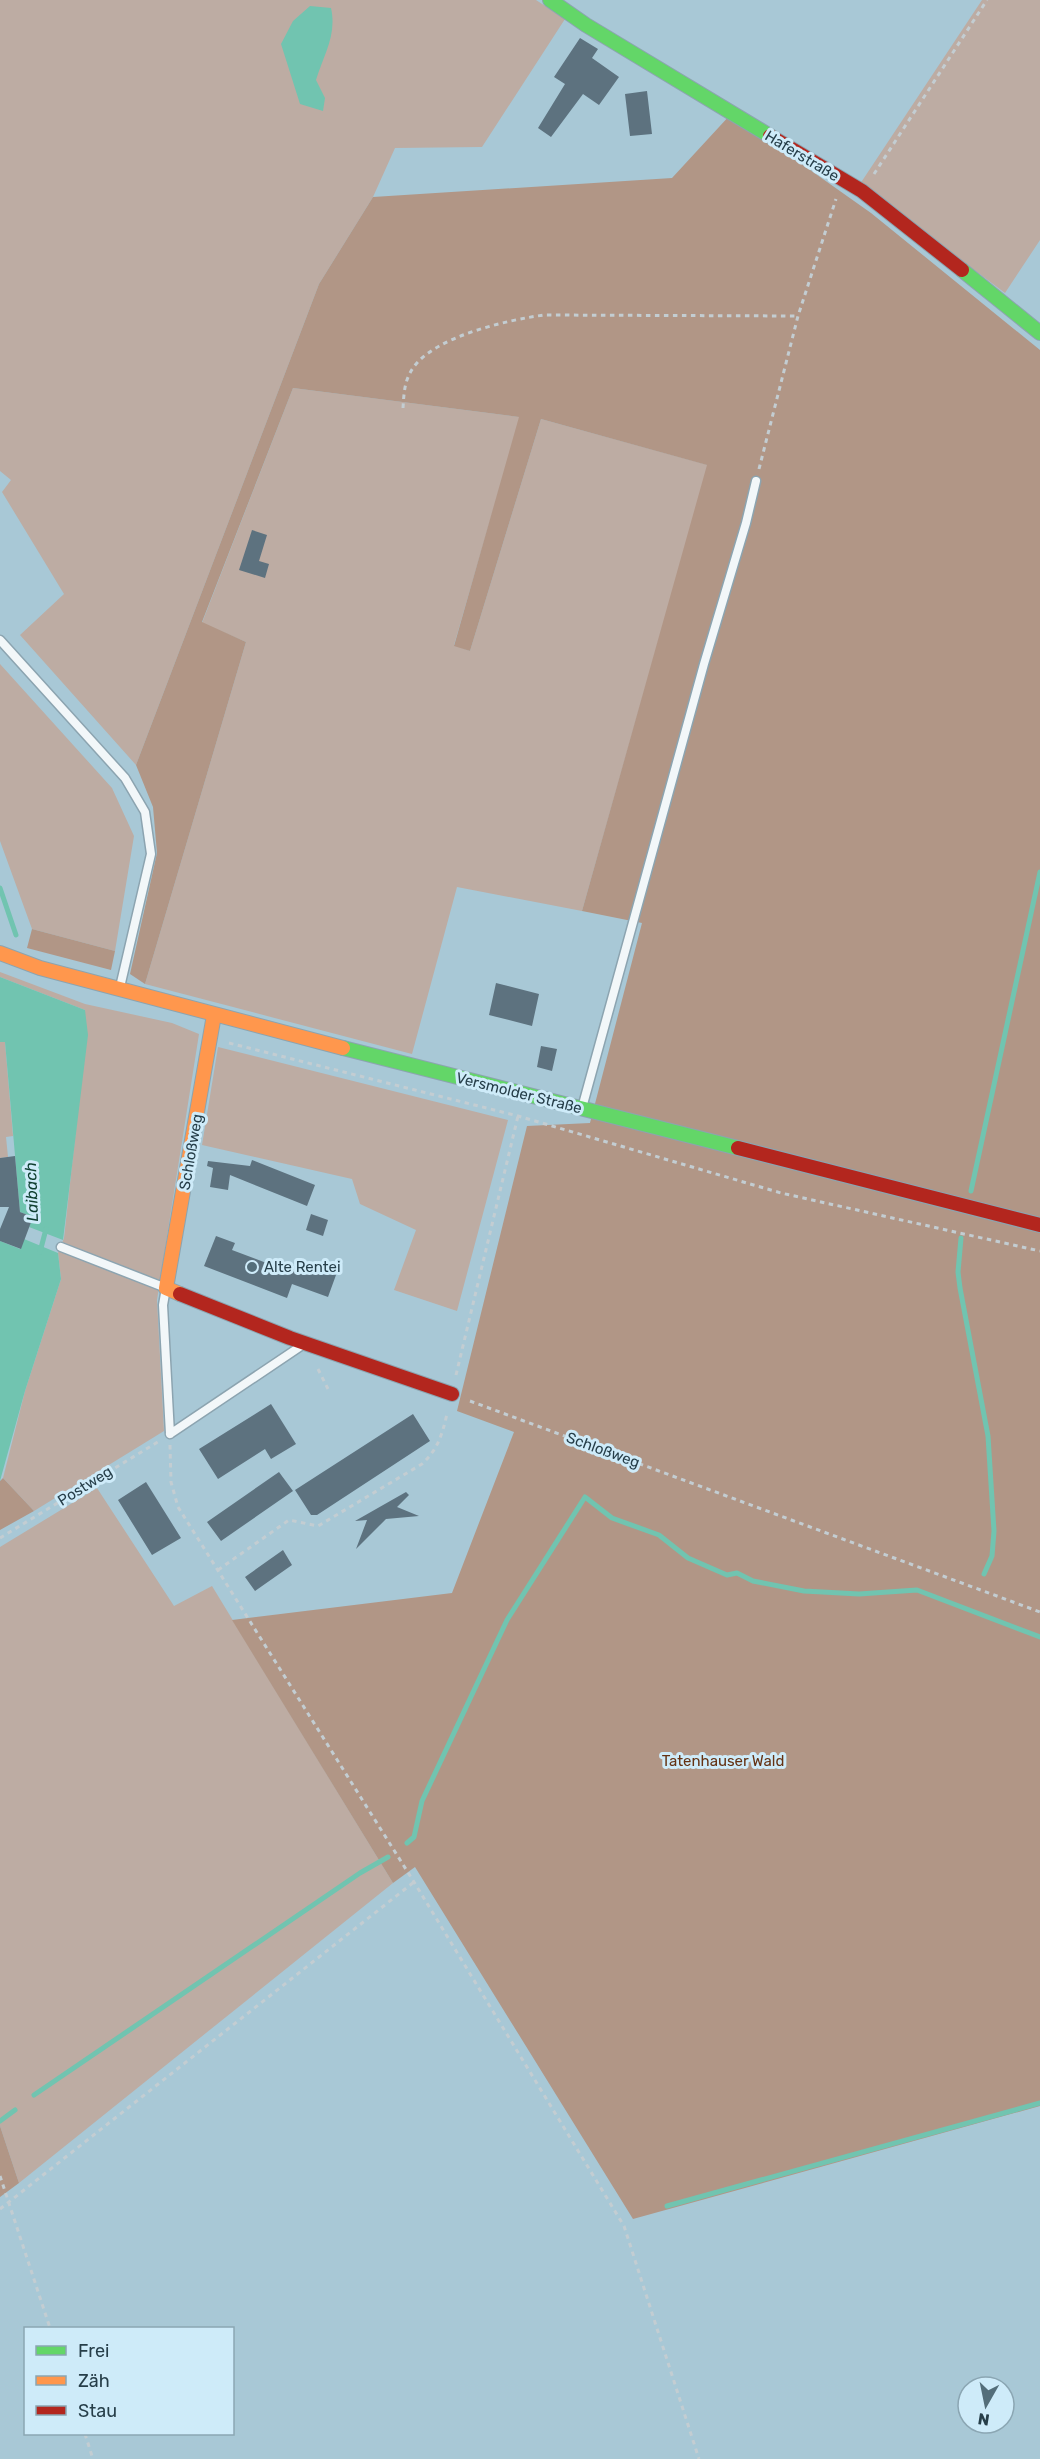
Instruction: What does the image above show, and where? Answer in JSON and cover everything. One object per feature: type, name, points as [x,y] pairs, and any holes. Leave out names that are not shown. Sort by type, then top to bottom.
[{"type":"street","name":"Haferstraße","points":[[550,0],[586,25],[862,190],[1040,333]]},
{"type":"street","name":"Versmolder Straße","points":[[0,953],[119,990],[214,1015],[1040,1225]]},
{"type":"street","name":"Schloßweg","points":[[166,1288],[214,1015]]},
{"type":"street","points":[[166,1288],[305,1343],[452,1394]]},
{"type":"lane","points":[[581,1109],[704,664],[747,523],[756,481]]},
{"type":"lane","points":[[0,640],[125,778],[145,812],[151,854],[119,990]]},
{"type":"lane","points":[[61,1247],[166,1288],[163,1305],[170,1434]]},
{"type":"lane","points":[[170,1434],[305,1343]]},
{"type":"path","points":[[862,190],[987,0]]},
{"type":"path","points":[[756,481],[798,316],[842,180]]},
{"type":"path","points":[[403,408],[405,384],[414,366],[437,348],[477,331],[514,319],[544,315],[798,316]]},
{"type":"path","points":[[211,1038],[518,1116],[781,1193],[1040,1251]]},
{"type":"path","points":[[218,1570],[289,1520],[318,1526],[422,1464],[433,1454],[441,1440],[518,1116]]},
{"type":"path","name":"Schloßweg","points":[[452,1394],[1040,1612]]},
{"type":"path","points":[[170,1434],[171,1482],[178,1508],[414,1882],[624,2226],[699,2459]]},
{"type":"path","name":"Postweg","points":[[0,1538],[170,1434]]},
{"type":"path","points":[[0,2209],[414,1882]]},
{"type":"path","points":[[0,2176],[50,2327]]},
{"type":"path","points":[[86,2435],[93,2459]]},
{"type":"shaded area","points":[[0,0],[536,0],[565,19],[482,147],[395,148],[373,197],[319,284],[136,765],[20,635],[64,594],[2,492],[11,480],[0,471]]},
{"type":"shaded area","points":[[982,0],[1040,0],[1040,240],[1005,293],[860,184]]},
{"type":"shaded area","points":[[293,388],[520,417],[454,645],[470,651],[541,419],[708,465],[582,911],[457,887],[412,1054],[145,984],[246,642],[202,623]]},
{"type":"shaded area","points":[[0,664],[112,788],[134,836],[115,951],[32,929],[0,841]]},
{"type":"shaded area","points":[[0,972],[85,1004],[172,1023],[199,1034],[157,1300],[164,1431],[34,1511],[3,1478],[25,1391],[61,1279],[58,1253],[64,1238],[82,1074],[85,1010],[0,977]]},
{"type":"shaded area","points":[[0,1042],[5,1042],[13,1136],[6,1137],[8,1157],[0,1158]]},
{"type":"shaded area","points":[[218,1047],[508,1120],[457,1311],[394,1290],[416,1230],[360,1204],[352,1179],[202,1145]]},
{"type":"shaded area","points":[[97,1488],[174,1606],[212,1586],[393,1883],[19,2183],[0,2126],[0,1547]]},
{"type":"green space","name":"Tatenhauser Wald","points":[[731,114],[871,213],[1040,350],[1040,2106],[633,2219],[415,1867],[393,1883],[232,1620],[452,1593],[514,1432],[457,1411],[527,1126],[590,1123],[642,923],[582,911],[707,465],[541,419],[470,651],[454,646],[519,417],[293,388],[202,622],[246,642],[145,984],[130,974],[157,853],[153,807],[136,765],[319,284],[373,197],[672,178]]},
{"type":"green space","points":[[32,929],[115,951],[111,970],[27,948]]},
{"type":"green space","points":[[3,1478],[34,1511],[0,1530],[0,1481]]},
{"type":"green space","points":[[0,2126],[19,2183],[0,2197]]},
{"type":"water","points":[[310,6],[331,8],[331,36],[316,80],[325,98],[323,111],[300,104],[281,44],[293,21]]},
{"type":"water","points":[[0,977],[85,1010],[88,1035],[63,1240],[29,1227],[33,1217],[20,1212],[5,1042],[0,1042]]},
{"type":"water","points":[[24,1239],[58,1253],[61,1279],[25,1391],[0,1481],[0,1241],[20,1249]]},
{"type":"building","points":[[580,38],[598,49],[592,58],[619,77],[599,105],[583,94],[551,137],[538,128],[565,84],[554,77]]},
{"type":"building","points":[[647,91],[652,134],[630,136],[625,94]]},
{"type":"building","points":[[252,530],[267,535],[259,561],[269,564],[265,578],[239,570]]},
{"type":"building","points":[[496,983],[539,994],[532,1026],[489,1015]]},
{"type":"building","points":[[541,1046],[557,1049],[552,1071],[537,1067]]},
{"type":"building","points":[[15,1156],[20,1212],[33,1217],[21,1249],[0,1241],[0,1229],[9,1207],[0,1207],[0,1158]]},
{"type":"building","points":[[252,1160],[315,1185],[307,1206],[230,1175],[228,1190],[210,1187],[213,1168],[207,1166],[208,1161],[250,1166]]},
{"type":"building","points":[[311,1214],[328,1220],[323,1236],[306,1230]]},
{"type":"building","name":"Alte Rentei","points":[[216,1236],[235,1243],[232,1250],[277,1267],[280,1260],[311,1272],[313,1267],[336,1275],[328,1297],[292,1284],[287,1298],[204,1266]]},
{"type":"building","points":[[271,1404],[296,1444],[271,1459],[265,1449],[218,1479],[199,1449]]},
{"type":"building","points":[[413,1414],[430,1441],[317,1515],[311,1515],[295,1490]]},
{"type":"building","points":[[279,1472],[293,1491],[221,1541],[207,1522]]},
{"type":"building","points":[[146,1482],[181,1538],[152,1555],[118,1500]]},
{"type":"building","points":[[406,1492],[409,1495],[397,1507],[419,1516],[386,1519],[356,1549],[367,1520],[355,1521]]},
{"type":"building","points":[[283,1550],[292,1565],[255,1591],[245,1577]]},
{"type":"waterway","points":[[971,1191],[1040,872]]},
{"type":"waterway","name":"Laibach","points":[[0,888],[16,935]]},
{"type":"waterway","name":"Laibach","points":[[40,1252],[46,1229]]},
{"type":"waterway","points":[[961,1238],[958,1272],[960,1288],[988,1436],[994,1531],[992,1556],[984,1574]]},
{"type":"waterway","points":[[407,1843],[414,1837],[422,1801],[507,1620],[585,1497],[612,1518],[659,1535],[688,1558],[727,1575],[737,1573],[753,1581],[804,1591],[859,1594],[917,1590],[1040,1637]]},
{"type":"waterway","points":[[34,2095],[360,1873],[388,1857]]},
{"type":"waterway","points":[[667,2206],[1040,2103]]},
{"type":"waterway","points":[[0,2121],[15,2110]]},
{"type":"traffic: fast","points":[[550,0],[586,25],[770,136]]},
{"type":"traffic: fast","points":[[962,270],[1040,333]]},
{"type":"traffic: fast","points":[[343,1048],[738,1148]]},
{"type":"traffic: slow","points":[[0,953],[40,968],[343,1048]]},
{"type":"traffic: slow","points":[[180,1294],[166,1288],[214,1015]]},
{"type":"traffic: jam","points":[[770,136],[862,191],[962,270]]},
{"type":"traffic: jam","points":[[738,1148],[1040,1225]]},
{"type":"traffic: jam","points":[[180,1294],[290,1338],[452,1394]]},
{"type":"place","name":"Alte Rentei","points":[[252,1267]]}]
